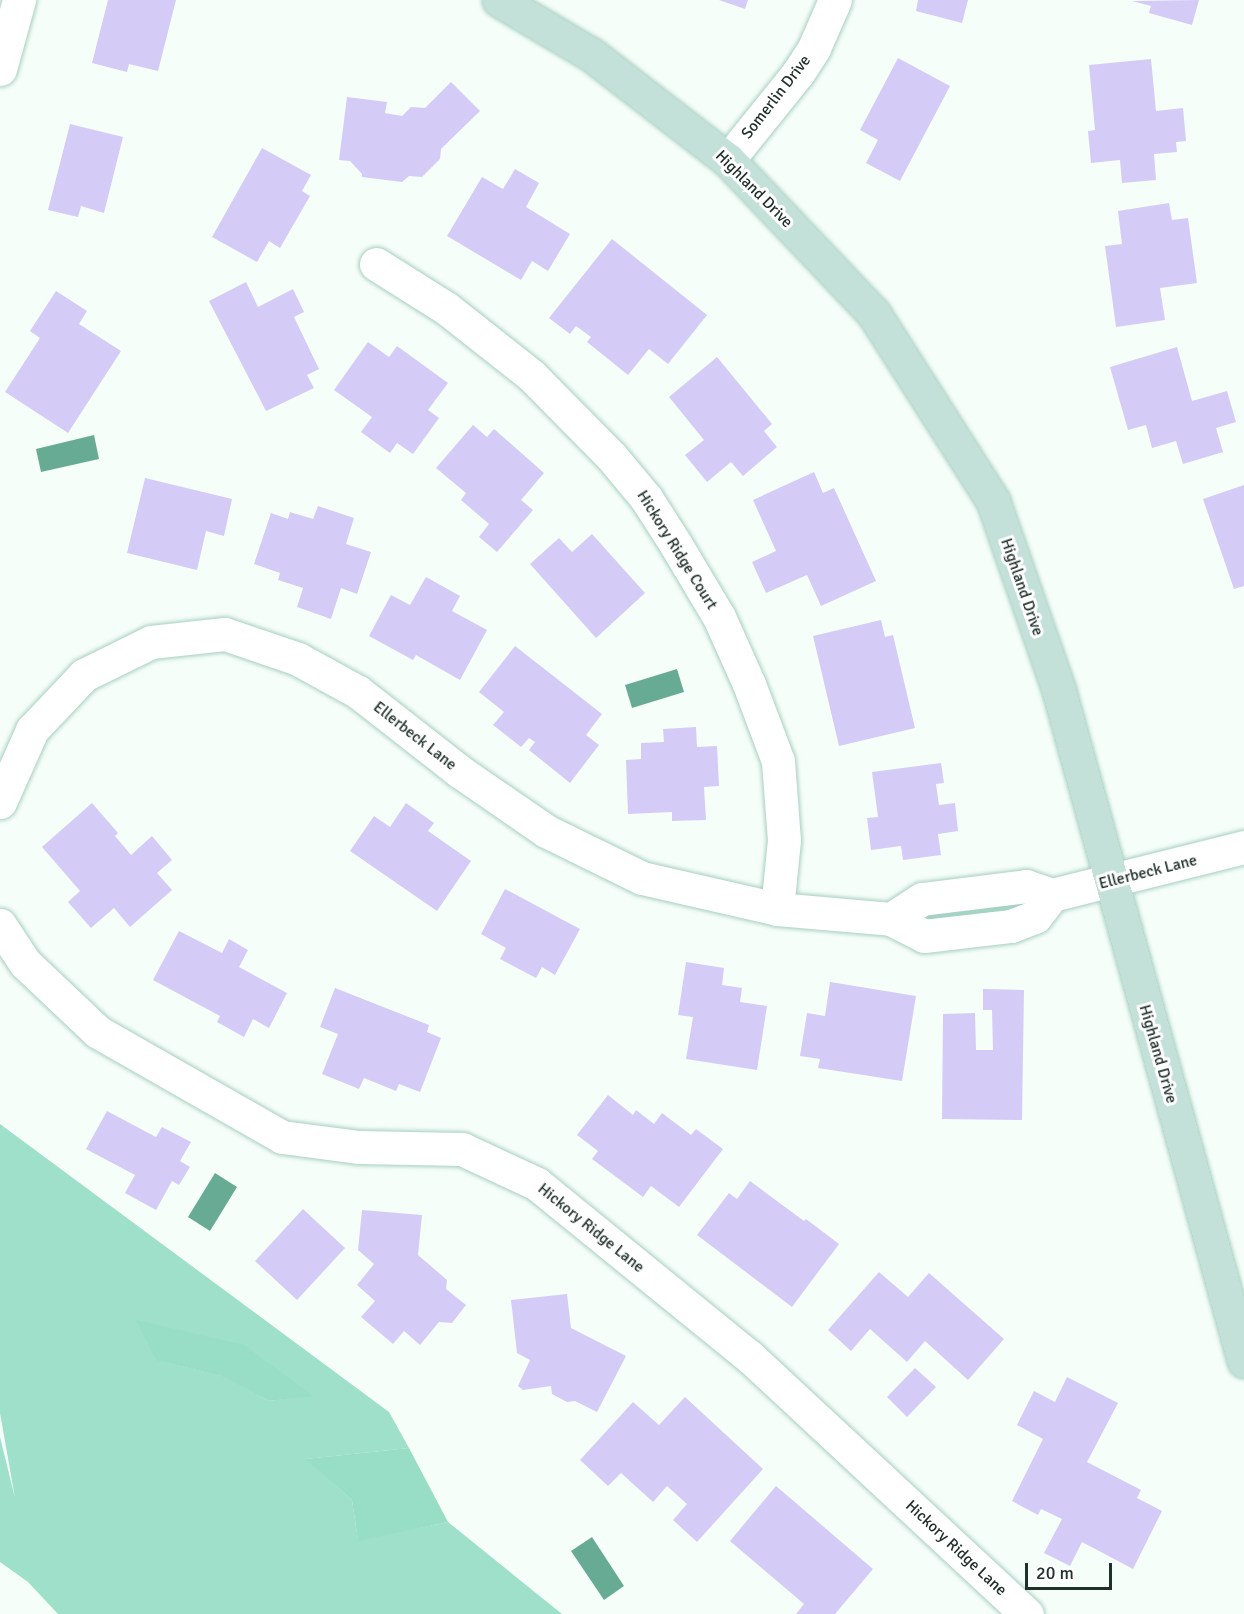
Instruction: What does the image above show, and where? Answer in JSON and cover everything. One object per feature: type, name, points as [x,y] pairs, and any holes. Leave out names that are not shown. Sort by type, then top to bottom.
[{"type":"street","points":[[0,69],[19,0]]},
{"type":"street","name":"Highland Drive","points":[[499,0],[592,55],[728,160],[874,314],[993,501],[1059,691],[1244,1360]]},
{"type":"street","name":"Somerlin Drive","points":[[728,160],[798,73],[814,48],[835,0]]},
{"type":"street","name":"Hickory Ridge Court","points":[[376,264],[446,308],[532,376],[611,456],[646,498],[676,545],[719,617],[749,684],[778,761],[784,840],[777,909]]},
{"type":"street","name":"Ellerbeck Lane","points":[[0,802],[32,730],[84,675],[152,642],[225,634],[298,659],[358,692],[459,771],[546,831],[642,878],[777,909],[891,919],[922,899],[1026,886],[1052,895],[1244,847]]},
{"type":"street","name":"Hickory Ridge Lane","points":[[0,925],[25,963],[98,1032],[282,1137],[359,1147],[462,1149],[537,1184],[750,1356],[1027,1614]]},
{"type":"shaded area","points":[[94,435],[99,459],[41,472],[36,449]]},
{"type":"shaded area","points":[[677,669],[684,692],[632,708],[625,685]]},
{"type":"shaded area","points":[[1024,897],[1028,910],[921,925],[922,910]]},
{"type":"shaded area","points":[[0,1124],[389,1412],[409,1448],[306,1459],[352,1500],[358,1540],[448,1522],[562,1614],[58,1614],[28,1582],[0,1562],[0,1437],[15,1498],[0,1413]],"holes":[[[157,1360],[312,1395],[269,1401],[222,1376]]]},
{"type":"shaded area","points":[[215,1173],[237,1187],[210,1231],[188,1217]]},
{"type":"shaded area","points":[[136,1320],[244,1345],[313,1396],[269,1401],[221,1376],[156,1360]]},
{"type":"shaded area","points":[[409,1448],[448,1522],[358,1541],[352,1500],[305,1459]]},
{"type":"shaded area","points":[[592,1537],[624,1586],[604,1600],[571,1551]]},
{"type":"building","points":[[108,0],[176,0],[158,71],[129,64],[127,72],[92,63]]},
{"type":"building","points":[[719,0],[748,0],[745,9]]},
{"type":"building","points":[[918,0],[968,0],[962,23],[916,11]]},
{"type":"building","points":[[1199,0],[1192,25],[1149,13],[1151,6],[1132,1]]},
{"type":"building","points":[[898,58],[950,86],[900,181],[866,163],[878,140],[860,130]]},
{"type":"building","points":[[1151,59],[1156,111],[1183,108],[1186,141],[1176,142],[1177,152],[1154,154],[1156,180],[1122,183],[1120,160],[1091,163],[1088,131],[1095,130],[1089,65]]},
{"type":"building","points":[[451,82],[480,111],[441,149],[440,159],[422,177],[409,176],[402,182],[362,177],[350,161],[339,160],[347,97],[387,102],[385,113],[402,116],[411,107],[425,108]]},
{"type":"building","points":[[70,124],[123,137],[104,213],[81,206],[78,217],[48,210]]},
{"type":"building","points":[[262,148],[311,175],[302,191],[310,196],[280,248],[269,241],[257,262],[212,237]]},
{"type":"building","points":[[515,169],[539,183],[526,207],[570,234],[548,271],[532,261],[521,280],[447,236],[482,177],[503,189]]},
{"type":"building","points":[[1169,203],[1172,220],[1188,218],[1197,283],[1160,288],[1165,320],[1116,327],[1105,246],[1122,244],[1118,211]]},
{"type":"building","points":[[612,239],[707,315],[668,364],[649,349],[628,375],[587,342],[591,337],[576,326],[570,334],[549,318]]},
{"type":"building","points":[[246,282],[258,307],[293,289],[304,312],[294,317],[319,369],[307,375],[314,388],[266,411],[209,301]]},
{"type":"building","points":[[56,291],[87,311],[79,324],[121,351],[68,433],[5,392],[40,338],[30,331]]},
{"type":"building","points":[[368,342],[389,357],[397,346],[448,383],[428,410],[439,418],[413,454],[397,443],[390,453],[361,432],[372,417],[334,390]]},
{"type":"building","points":[[1177,347],[1192,401],[1227,391],[1236,422],[1216,428],[1223,452],[1183,464],[1176,441],[1152,448],[1146,425],[1128,430],[1110,367]]},
{"type":"building","points":[[717,357],[772,424],[764,431],[777,447],[743,476],[731,462],[707,482],[685,455],[704,440],[669,397]]},
{"type":"building","points":[[473,425],[487,437],[494,429],[544,473],[521,500],[533,510],[497,552],[479,537],[489,524],[461,500],[466,493],[436,468]]},
{"type":"building","points":[[814,472],[823,493],[834,488],[876,581],[821,606],[807,575],[766,593],[752,562],[776,551],[753,500]]},
{"type":"building","points":[[145,478],[232,499],[224,536],[206,531],[197,570],[127,553]]},
{"type":"building","points":[[1244,485],[1244,586],[1234,589],[1203,499]]},
{"type":"building","points":[[318,506],[354,518],[346,544],[371,552],[357,594],[341,588],[331,619],[297,607],[303,588],[278,580],[280,573],[254,564],[271,513],[288,519],[290,512],[313,519]]},
{"type":"building","points":[[592,534],[645,593],[596,638],[530,564],[559,538],[572,552]]},
{"type":"building","points":[[426,577],[460,596],[452,611],[487,630],[460,680],[416,655],[413,660],[369,636],[391,595],[410,605]]},
{"type":"building","points":[[881,620],[885,637],[893,635],[915,728],[839,746],[813,636]]},
{"type":"building","points":[[515,646],[602,714],[586,735],[599,745],[570,783],[529,750],[535,742],[529,738],[521,747],[493,725],[504,712],[479,692]]},
{"type":"building","points":[[696,727],[697,747],[717,746],[719,786],[704,787],[706,820],[672,821],[672,812],[628,814],[626,760],[641,759],[641,743],[664,742],[663,729]]},
{"type":"building","points":[[941,763],[944,783],[936,784],[939,805],[955,803],[958,831],[938,834],[941,855],[903,860],[901,846],[871,850],[867,818],[878,817],[872,772]]},
{"type":"building","points":[[92,803],[118,833],[115,836],[131,855],[152,836],[172,860],[157,873],[172,890],[130,927],[114,908],[91,928],[68,902],[80,891],[42,847]]},
{"type":"building","points":[[406,803],[434,823],[428,831],[471,861],[437,911],[350,851],[374,816],[390,827]]},
{"type":"building","points":[[505,889],[580,929],[555,975],[542,967],[536,978],[500,959],[506,948],[481,934]]},
{"type":"building","points":[[179,931],[222,953],[229,939],[248,950],[239,967],[287,993],[269,1028],[253,1019],[244,1037],[217,1022],[220,1016],[153,980]]},
{"type":"building","points":[[686,962],[724,968],[722,985],[742,988],[740,1002],[767,1006],[757,1070],[686,1059],[693,1017],[678,1015]]},
{"type":"building","points":[[830,982],[916,996],[902,1081],[818,1068],[820,1059],[800,1056],[807,1013],[825,1016]]},
{"type":"building","points":[[335,988],[429,1025],[427,1032],[441,1038],[420,1092],[399,1084],[396,1091],[364,1078],[359,1089],[322,1074],[338,1034],[320,1027]]},
{"type":"building","points":[[983,989],[1024,990],[1022,1120],[942,1119],[943,1014],[975,1013],[976,1050],[993,1050],[992,1010],[983,1010]]},
{"type":"building","points":[[608,1095],[633,1115],[636,1110],[654,1124],[662,1113],[691,1135],[696,1129],[723,1149],[679,1207],[651,1186],[643,1197],[592,1159],[598,1151],[577,1135]]},
{"type":"building","points":[[107,1111],[156,1137],[162,1127],[191,1142],[180,1161],[190,1167],[179,1185],[172,1181],[156,1210],[125,1193],[135,1175],[86,1149]]},
{"type":"building","points":[[750,1181],[839,1244],[792,1307],[697,1235],[729,1193],[737,1199]]},
{"type":"building","points":[[303,1209],[345,1248],[297,1300],[255,1261]]},
{"type":"building","points":[[362,1210],[422,1215],[418,1255],[447,1280],[446,1289],[466,1305],[452,1323],[439,1322],[420,1345],[404,1331],[393,1344],[361,1317],[375,1301],[357,1285],[374,1264],[358,1250]]},
{"type":"building","points":[[879,1272],[908,1297],[929,1273],[1004,1339],[968,1380],[925,1341],[907,1362],[870,1329],[851,1351],[828,1330]]},
{"type":"building","points":[[567,1294],[571,1328],[626,1356],[597,1412],[575,1401],[567,1402],[552,1394],[551,1386],[523,1390],[518,1386],[530,1360],[517,1353],[511,1300]]},
{"type":"building","points":[[915,1368],[936,1387],[907,1417],[887,1397]]},
{"type":"building","points":[[1067,1377],[1118,1403],[1087,1462],[1141,1490],[1137,1498],[1162,1511],[1133,1569],[1082,1542],[1070,1566],[1044,1553],[1062,1519],[1041,1509],[1038,1515],[1012,1501],[1043,1439],[1017,1425],[1034,1391],[1055,1402]]},
{"type":"building","points":[[685,1397],[763,1469],[697,1542],[673,1520],[687,1504],[667,1486],[653,1502],[621,1473],[608,1486],[580,1460],[633,1402],[659,1425]]},
{"type":"building","points":[[776,1486],[873,1569],[835,1614],[796,1614],[804,1604],[730,1541]]}]
